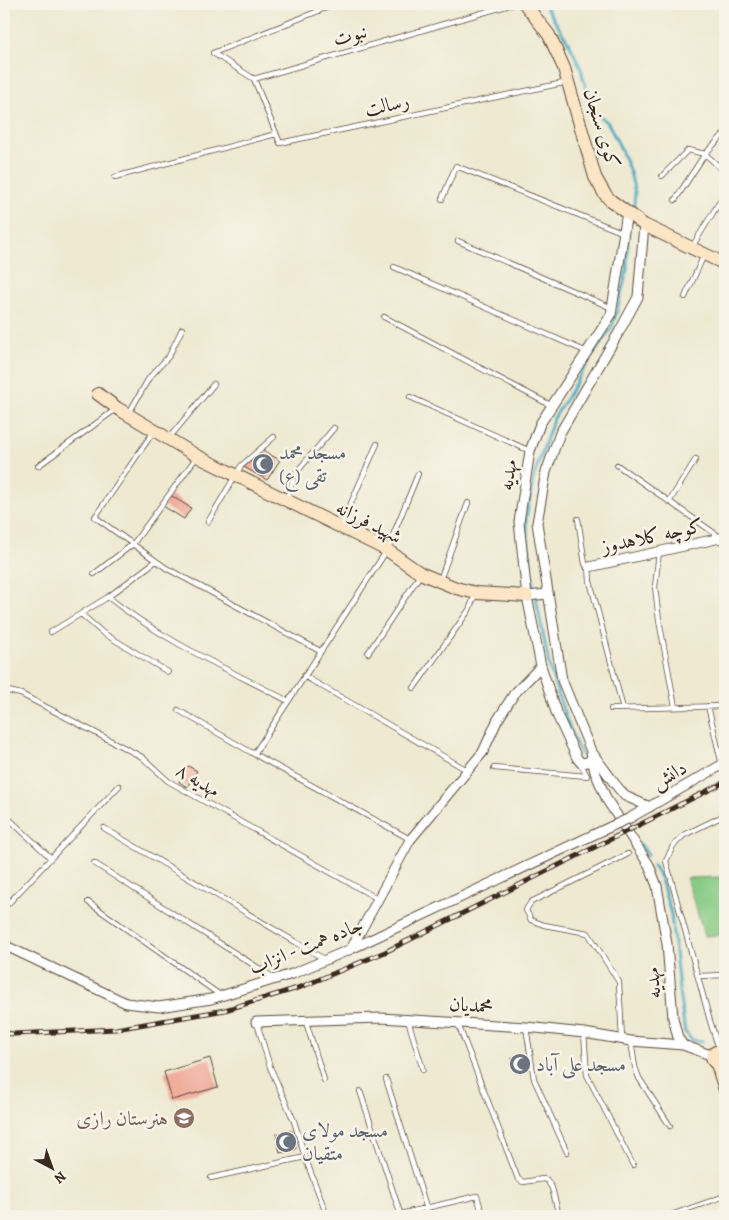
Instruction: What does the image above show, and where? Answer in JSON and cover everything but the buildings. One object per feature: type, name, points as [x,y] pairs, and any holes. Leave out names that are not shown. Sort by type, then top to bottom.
[{"type":"street","name":"کوی سنجان","points":[[525,4],[549,35],[564,68],[595,177],[610,200],[644,225],[725,264]]},
{"type":"street","name":"مهدیه","points":[[577,758],[557,715],[541,666],[527,596],[519,522],[530,451],[540,424],[610,315],[629,214]]},
{"type":"street","points":[[644,225],[638,297],[620,332],[560,433],[546,472],[537,523],[562,680],[592,754],[625,796],[650,807]]},
{"type":"street","name":"شهید فرزانه","points":[[98,394],[128,415],[197,456],[387,550],[420,573],[476,594],[527,596]]},
{"type":"street","name":"کوچه کلاهدوز","points":[[589,567],[723,538]]},
{"type":"street","points":[[527,596],[548,594]]},
{"type":"street","points":[[351,949],[410,840],[483,752],[514,694],[541,666]]},
{"type":"street","name":"مهدیه","points":[[592,754],[595,772],[607,800],[649,865],[656,886],[668,944],[673,1018],[678,1038],[683,1045]]},
{"type":"street","points":[[577,758],[581,763],[584,763],[592,754]]},
{"type":"street","name":"دانش","points":[[612,826],[650,807],[724,764]]},
{"type":"street","name":"جاده همت - انزاب","points":[[4,945],[126,1003],[159,1007],[222,996],[292,974],[351,949],[612,826]]},
{"type":"street","name":"محمدیان","points":[[256,1022],[306,1022],[380,1018],[584,1033],[631,1041],[683,1045]]},
{"type":"street","points":[[683,1045],[722,1059],[725,1090]]},
{"type":"lane","points":[[115,177],[276,134],[254,79],[213,53],[336,4]]},
{"type":"lane","name":"نبوت","points":[[254,79],[509,4]]},
{"type":"lane","name":"رسالت","points":[[276,134],[280,143],[568,82]]},
{"type":"lane","points":[[675,200],[705,154],[725,133]]},
{"type":"lane","points":[[662,176],[688,150],[705,154],[725,172]]},
{"type":"lane","points":[[442,199],[456,166],[624,233]]},
{"type":"lane","points":[[691,248],[725,193]]},
{"type":"lane","points":[[458,241],[612,308]]},
{"type":"lane","points":[[685,297],[705,254]]},
{"type":"lane","points":[[394,266],[587,352]]},
{"type":"lane","points":[[384,317],[552,406]]},
{"type":"lane","points":[[128,415],[149,378],[169,356],[182,329]]},
{"type":"lane","points":[[168,439],[214,384]]},
{"type":"lane","points":[[410,397],[530,451]]},
{"type":"lane","points":[[38,466],[117,408]]},
{"type":"lane","points":[[286,500],[295,474],[334,428]]},
{"type":"lane","points":[[154,430],[94,517],[166,568],[320,651]]},
{"type":"lane","points":[[208,522],[241,466],[274,437]]},
{"type":"lane","points":[[340,528],[377,444]]},
{"type":"lane","points":[[94,574],[133,544],[197,456]]},
{"type":"lane","points":[[669,502],[696,458]]},
{"type":"lane","name":"کوچه کلاهدوز","points":[[617,465],[723,538]]},
{"type":"lane","points":[[254,754],[387,550],[418,474]]},
{"type":"lane","points":[[439,581],[468,503]]},
{"type":"lane","points":[[578,519],[585,564],[589,567],[590,581],[623,709]]},
{"type":"lane","points":[[659,552],[655,587],[675,707]]},
{"type":"lane","points":[[51,632],[108,596],[156,561]]},
{"type":"lane","points":[[368,653],[420,573]]},
{"type":"lane","points":[[725,577],[722,583],[725,626]]},
{"type":"lane","points":[[414,688],[469,610],[476,594]]},
{"type":"lane","points":[[108,596],[128,612],[177,642],[288,701]]},
{"type":"lane","points":[[81,614],[103,633],[168,672]]},
{"type":"lane","points":[[304,676],[467,770]]},
{"type":"lane","name":"مهدیه ۸","points":[[4,690],[21,694],[142,757],[168,781],[378,900]]},
{"type":"lane","points":[[708,706],[724,764]]},
{"type":"lane","points":[[611,709],[725,706]]},
{"type":"lane","points":[[178,710],[410,840]]},
{"type":"lane","points":[[494,768],[587,776],[577,758]]},
{"type":"lane","points":[[4,908],[119,786]]},
{"type":"lane","points":[[722,1059],[666,860],[673,846],[684,835],[725,815]]},
{"type":"lane","points":[[8,818],[51,858]]},
{"type":"lane","points":[[104,828],[325,960]]},
{"type":"lane","points":[[622,1039],[619,982],[588,933],[544,925],[531,920],[526,910],[531,902],[628,854]]},
{"type":"lane","points":[[94,862],[276,979]]},
{"type":"lane","points":[[88,902],[222,996]]},
{"type":"lane","points":[[698,976],[725,975]]},
{"type":"lane","points":[[408,1020],[423,1070]]},
{"type":"lane","points":[[256,1022],[270,1067],[294,1121],[327,1216]]},
{"type":"lane","points":[[306,1022],[324,1080]]},
{"type":"lane","points":[[458,1023],[518,1179],[523,1182],[547,1180],[552,1188],[559,1216]]},
{"type":"lane","points":[[526,1028],[534,1079],[567,1152]]},
{"type":"lane","points":[[584,1033],[588,1075],[633,1166]]},
{"type":"lane","points":[[631,1041],[635,1067],[639,1078],[670,1126]]},
{"type":"lane","points":[[386,1078],[428,1216]]},
{"type":"lane","points":[[360,1091],[401,1216]]},
{"type":"lane","points":[[211,1178],[305,1157]]},
{"type":"lane","points":[[392,1216],[401,1216],[477,1196],[483,1216]]},
{"type":"lane","points":[[668,1216],[725,1196]]},
{"type":"green space","points":[[725,877],[725,935],[705,936],[686,878]]},
{"type":"waterway","points":[[544,4],[570,45],[581,69],[591,109],[608,123],[619,145],[630,172],[635,193],[632,212]]},
{"type":"waterway","points":[[591,770],[578,748],[565,716],[550,669],[532,578],[526,519],[534,476],[553,420],[590,359],[611,329],[627,270],[628,230]]},
{"type":"waterway","points":[[640,844],[648,855]]},
{"type":"waterway","points":[[653,865],[661,879],[671,914],[685,1032],[692,1040],[702,1041]]},
{"type":"railway","points":[[4,1033],[116,1029],[225,1010],[301,987],[385,952],[725,782]]},
{"type":"place","name":"مسجد محمد تقی (ع)","points":[[263,464]]},
{"type":"place","name":"مسجد علی آباد","points":[[520,1064]]},
{"type":"place","name":"هنرستان رازی","points":[[184,1118]]},
{"type":"place","name":"مسجد مولای متقیان","points":[[286,1142]]}]
